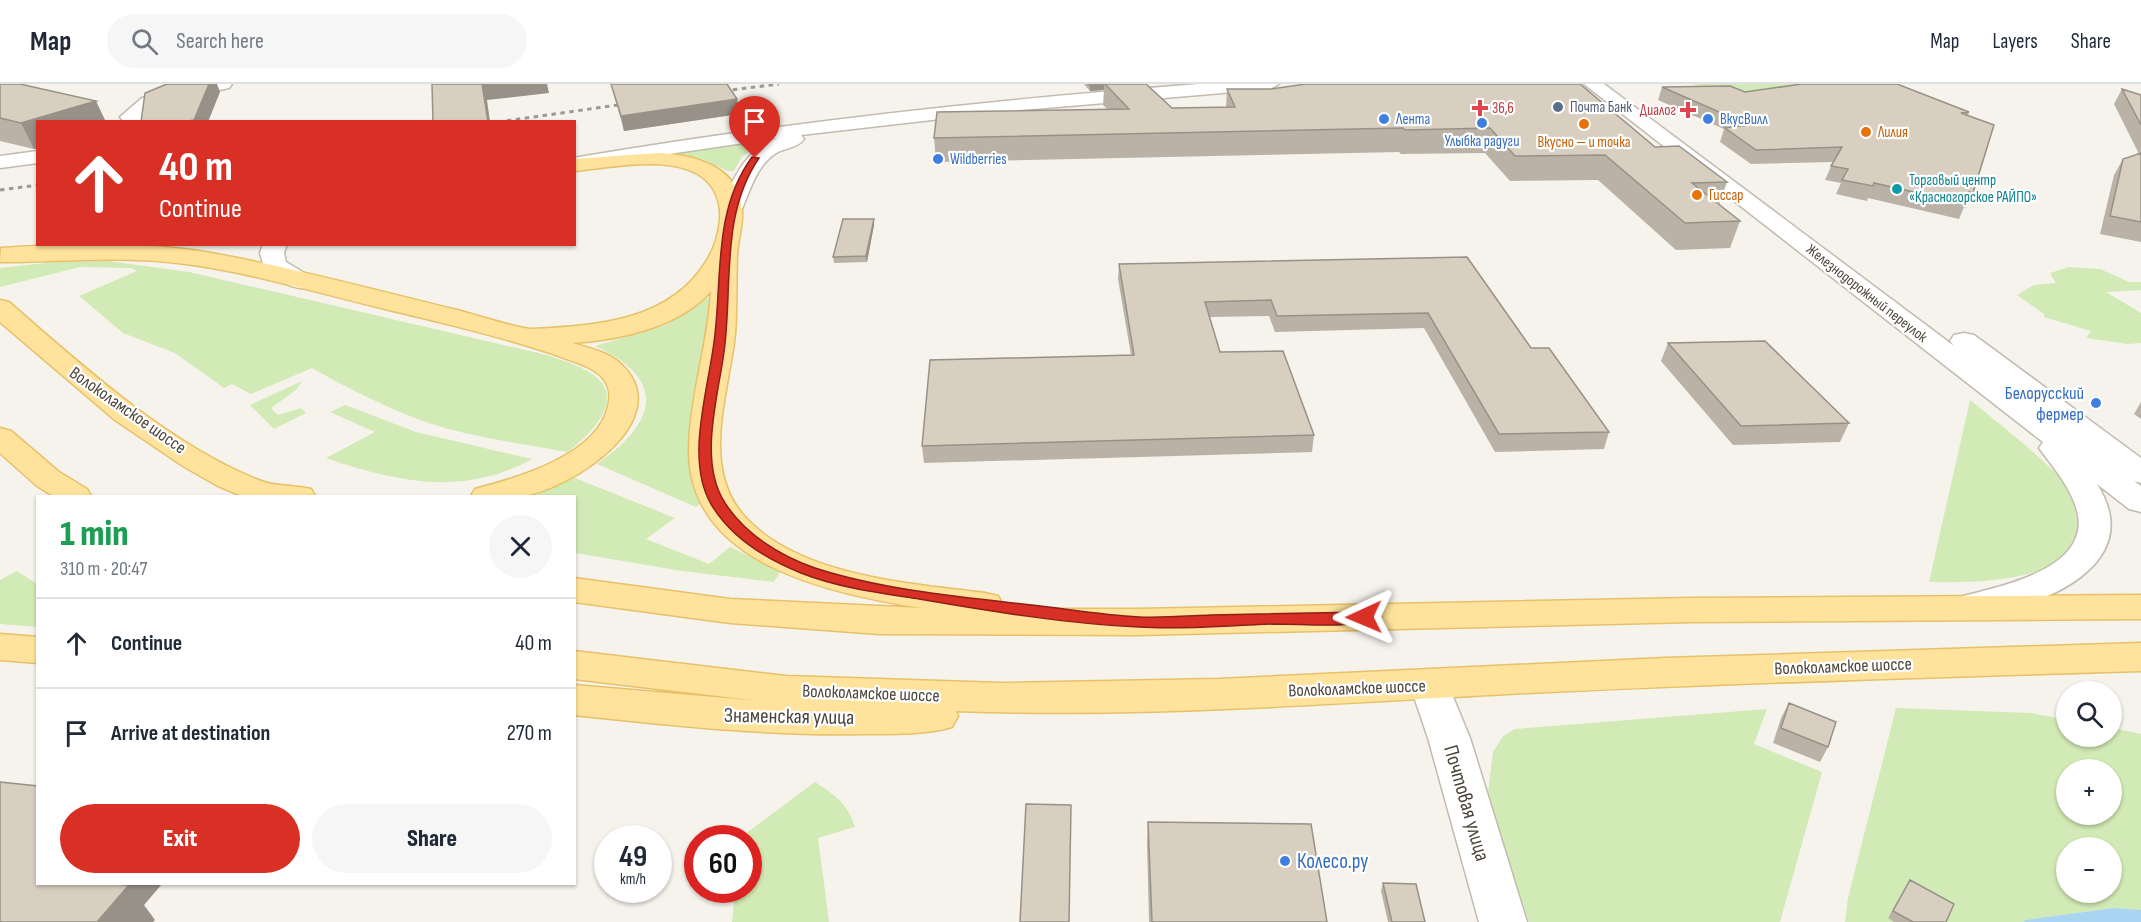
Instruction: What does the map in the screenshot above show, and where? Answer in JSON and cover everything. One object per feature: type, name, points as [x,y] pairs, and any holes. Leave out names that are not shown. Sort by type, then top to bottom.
[{"type":"main road","points":[[576,165],[652,160],[694,164],[706,168],[719,179],[731,208],[725,250],[721,333],[705,445],[707,477],[718,504],[747,538],[768,552],[807,570],[852,583],[970,603],[1139,622]]},
{"type":"main road","points":[[1,255],[47,246]]},
{"type":"main road","points":[[524,334],[550,335],[610,329],[655,316],[691,297],[706,282],[725,250]]},
{"type":"main road","points":[[1,255],[69,251],[160,253],[302,282],[524,334],[597,361],[610,369],[624,390],[625,402],[621,415],[612,429],[582,457],[536,481],[491,495]]},
{"type":"main road","name":"Волоколамское шоссе","points":[[0,308],[90,388],[161,437],[261,494]]},
{"type":"main road","points":[[0,437],[48,478],[74,495]]},
{"type":"main road","points":[[261,494],[280,495]]},
{"type":"main road","points":[[576,590],[730,611],[879,621],[1139,622],[1692,610],[2141,607]]},
{"type":"main road","points":[[0,647],[36,650]]},
{"type":"main road","name":"Волоколамское шоссе","points":[[576,665],[786,690],[1001,698],[1219,694],[1665,672],[2141,657]]},
{"type":"main road","points":[[2017,661],[2141,670]]},
{"type":"main road","name":"Знаменская улица","points":[[576,700],[693,713],[808,718],[933,716],[1219,694]]},
{"type":"street","points":[[133,120],[130,117],[133,113],[150,103],[177,93],[223,84]]},
{"type":"street","points":[[576,165],[785,131],[1010,107],[1270,84]]},
{"type":"street","name":"Железнодорожный переулок","points":[[1593,84],[2030,420],[2141,502]]},
{"type":"street","name":"Железнодорожный переулок","points":[[1615,84],[2135,467]]},
{"type":"street","points":[[731,208],[748,169],[766,149],[807,135],[868,123]]},
{"type":"street","points":[[0,162],[36,157]]},
{"type":"street","points":[[274,246],[272,253],[274,266],[302,282]]},
{"type":"street","points":[[1946,609],[1986,604],[2022,594],[2047,583],[2070,568],[2088,550],[2093,541],[2095,517],[2090,501],[2056,449],[2030,420]]},
{"type":"street","name":"Почтовая улица","points":[[1430,685],[1449,738],[1503,922]]},
{"type":"green space","points":[[1693,84],[1850,84],[1725,96]]},
{"type":"green space","points":[[782,137],[752,149],[742,157],[734,171],[727,171],[703,159],[661,153]]},
{"type":"green space","points":[[108,261],[189,272],[547,355],[591,373],[602,383],[607,403],[598,422],[582,440],[567,452],[440,427],[366,397],[312,368],[251,394],[232,384],[224,388],[175,353],[123,333],[79,296],[137,271],[131,268],[80,267],[0,287],[0,268],[55,262]]},
{"type":"green space","points":[[2069,267],[2100,269],[2129,282],[2141,282],[2141,290],[2106,292],[2141,313],[2141,343],[2128,344],[2086,338],[2091,331],[2044,317],[2044,314],[2017,295],[2034,285],[2056,283],[2050,273]]},
{"type":"green space","points":[[709,297],[713,297],[695,401],[693,428],[694,479],[700,504],[696,507],[597,464],[617,449],[632,433],[642,418],[646,402],[644,387],[635,373],[619,359],[595,346],[666,325]]},
{"type":"green space","points":[[302,381],[296,390],[271,408],[278,415],[301,408],[306,413],[274,429],[250,405]]},
{"type":"green space","points":[[1970,400],[2064,481],[2071,495],[2077,520],[2075,541],[2063,557],[2045,568],[2021,576],[1970,582],[1929,582]]},
{"type":"green space","points":[[345,405],[416,432],[532,459],[507,471],[456,482],[430,482],[378,474],[326,458],[375,432],[330,412]]},
{"type":"green space","points":[[575,478],[675,518],[646,539],[709,564],[730,547],[781,571],[774,582],[682,571],[576,553],[576,495],[531,495]]},
{"type":"green space","points":[[17,571],[36,583],[36,627],[0,624],[0,580]]},
{"type":"green space","points":[[1896,708],[2031,713],[2056,718],[2056,747],[2122,747],[2122,730],[2141,734],[2141,910],[2114,908],[2025,920],[2024,922],[1845,922],[1848,898]]},
{"type":"green space","points":[[1767,709],[1754,744],[1822,772],[1780,922],[1529,922],[1487,800],[1493,752],[1503,736],[1515,729]]},
{"type":"green space","points":[[815,782],[829,791],[849,812],[855,827],[818,838],[829,922],[732,922],[734,903],[762,903],[762,825],[757,825]]},
{"type":"water","points":[[2114,908],[2141,910],[2141,922],[2024,922],[2025,920]]},
{"type":"building","points":[[0,84],[20,84],[96,101],[21,123],[0,118]]},
{"type":"building","points":[[167,84],[209,84],[194,120],[141,120],[145,93]]},
{"type":"building","points":[[432,84],[482,84],[488,120],[433,120]]},
{"type":"building","points":[[611,84],[727,84],[737,99],[621,116]]},
{"type":"building","points":[[1105,84],[1146,84],[1172,108],[1235,107],[1227,89],[1271,89],[1306,84],[1580,84],[1655,147],[1679,146],[1727,182],[1692,183],[1740,221],[1685,223],[1605,155],[1515,156],[1490,128],[934,138],[937,112],[1129,109]]},
{"type":"building","points":[[1802,84],[1897,84],[1969,112],[1961,113],[1994,125],[1973,193],[1969,192],[1966,204],[1874,183],[1873,186],[1842,180],[1848,169],[1831,166],[1842,147],[1756,150],[1725,128],[1749,125],[1662,87],[1730,86],[1745,92]]},
{"type":"building","points":[[2122,89],[2141,95],[2141,125]]},
{"type":"building","points":[[2141,153],[2141,222],[2110,216],[2123,159]]},
{"type":"building","points":[[843,219],[874,219],[866,256],[833,257]]},
{"type":"building","points":[[1467,257],[1531,348],[1549,348],[1609,432],[1499,434],[1428,313],[1277,316],[1271,300],[1205,302],[1220,352],[1283,351],[1314,435],[922,446],[930,360],[1134,355],[1119,264]]},
{"type":"building","points":[[1765,341],[1849,423],[1741,426],[1668,343]]},
{"type":"building","points":[[1789,703],[1836,722],[1828,747],[1781,728]]},
{"type":"building","points":[[0,782],[36,786],[36,885],[129,885],[97,922],[0,922]]},
{"type":"building","points":[[1026,804],[1071,805],[1069,922],[1020,922]]},
{"type":"building","points":[[1148,822],[1311,824],[1327,922],[1152,922]]},
{"type":"building","points":[[1910,880],[1954,904],[1946,922],[1913,922],[1893,911]]},
{"type":"building","points":[[1383,883],[1416,884],[1425,922],[1392,922]]},
{"type":"railway","points":[[715,92],[779,84]]},
{"type":"railway","points":[[512,120],[632,103]]},
{"type":"railway","points":[[0,190],[36,185]]},
{"type":"place","name":"Почта Банк","points":[[1558,107]]},
{"type":"place","name":"36,6","points":[[1480,108]]},
{"type":"place","name":"Диалог","points":[[1688,110]]},
{"type":"place","name":"Лента","points":[[1384,119]]},
{"type":"place","name":"ВкусВилл","points":[[1708,119]]},
{"type":"place","name":"Улыбка радуги","points":[[1482,123]]},
{"type":"place","name":"Вкусно — и точка","points":[[1584,124]]},
{"type":"place","name":"Лилия","points":[[1866,132]]},
{"type":"place","name":"Wildberries","points":[[938,159]]},
{"type":"place","name":"Торговый центр «Красногорское РАЙПО»","points":[[1897,189]]},
{"type":"place","name":"Гиссар","points":[[1697,195]]},
{"type":"place","name":"Белорусский фермер","points":[[2096,403]]},
{"type":"place","name":"Колесо.ру","points":[[1285,861]]},
{"type":"route","points":[[755,158],[731,208],[725,250],[721,333],[705,445],[707,477],[718,504],[747,538],[768,552],[807,570],[852,583],[970,603],[1139,622],[1364,617]]}]
